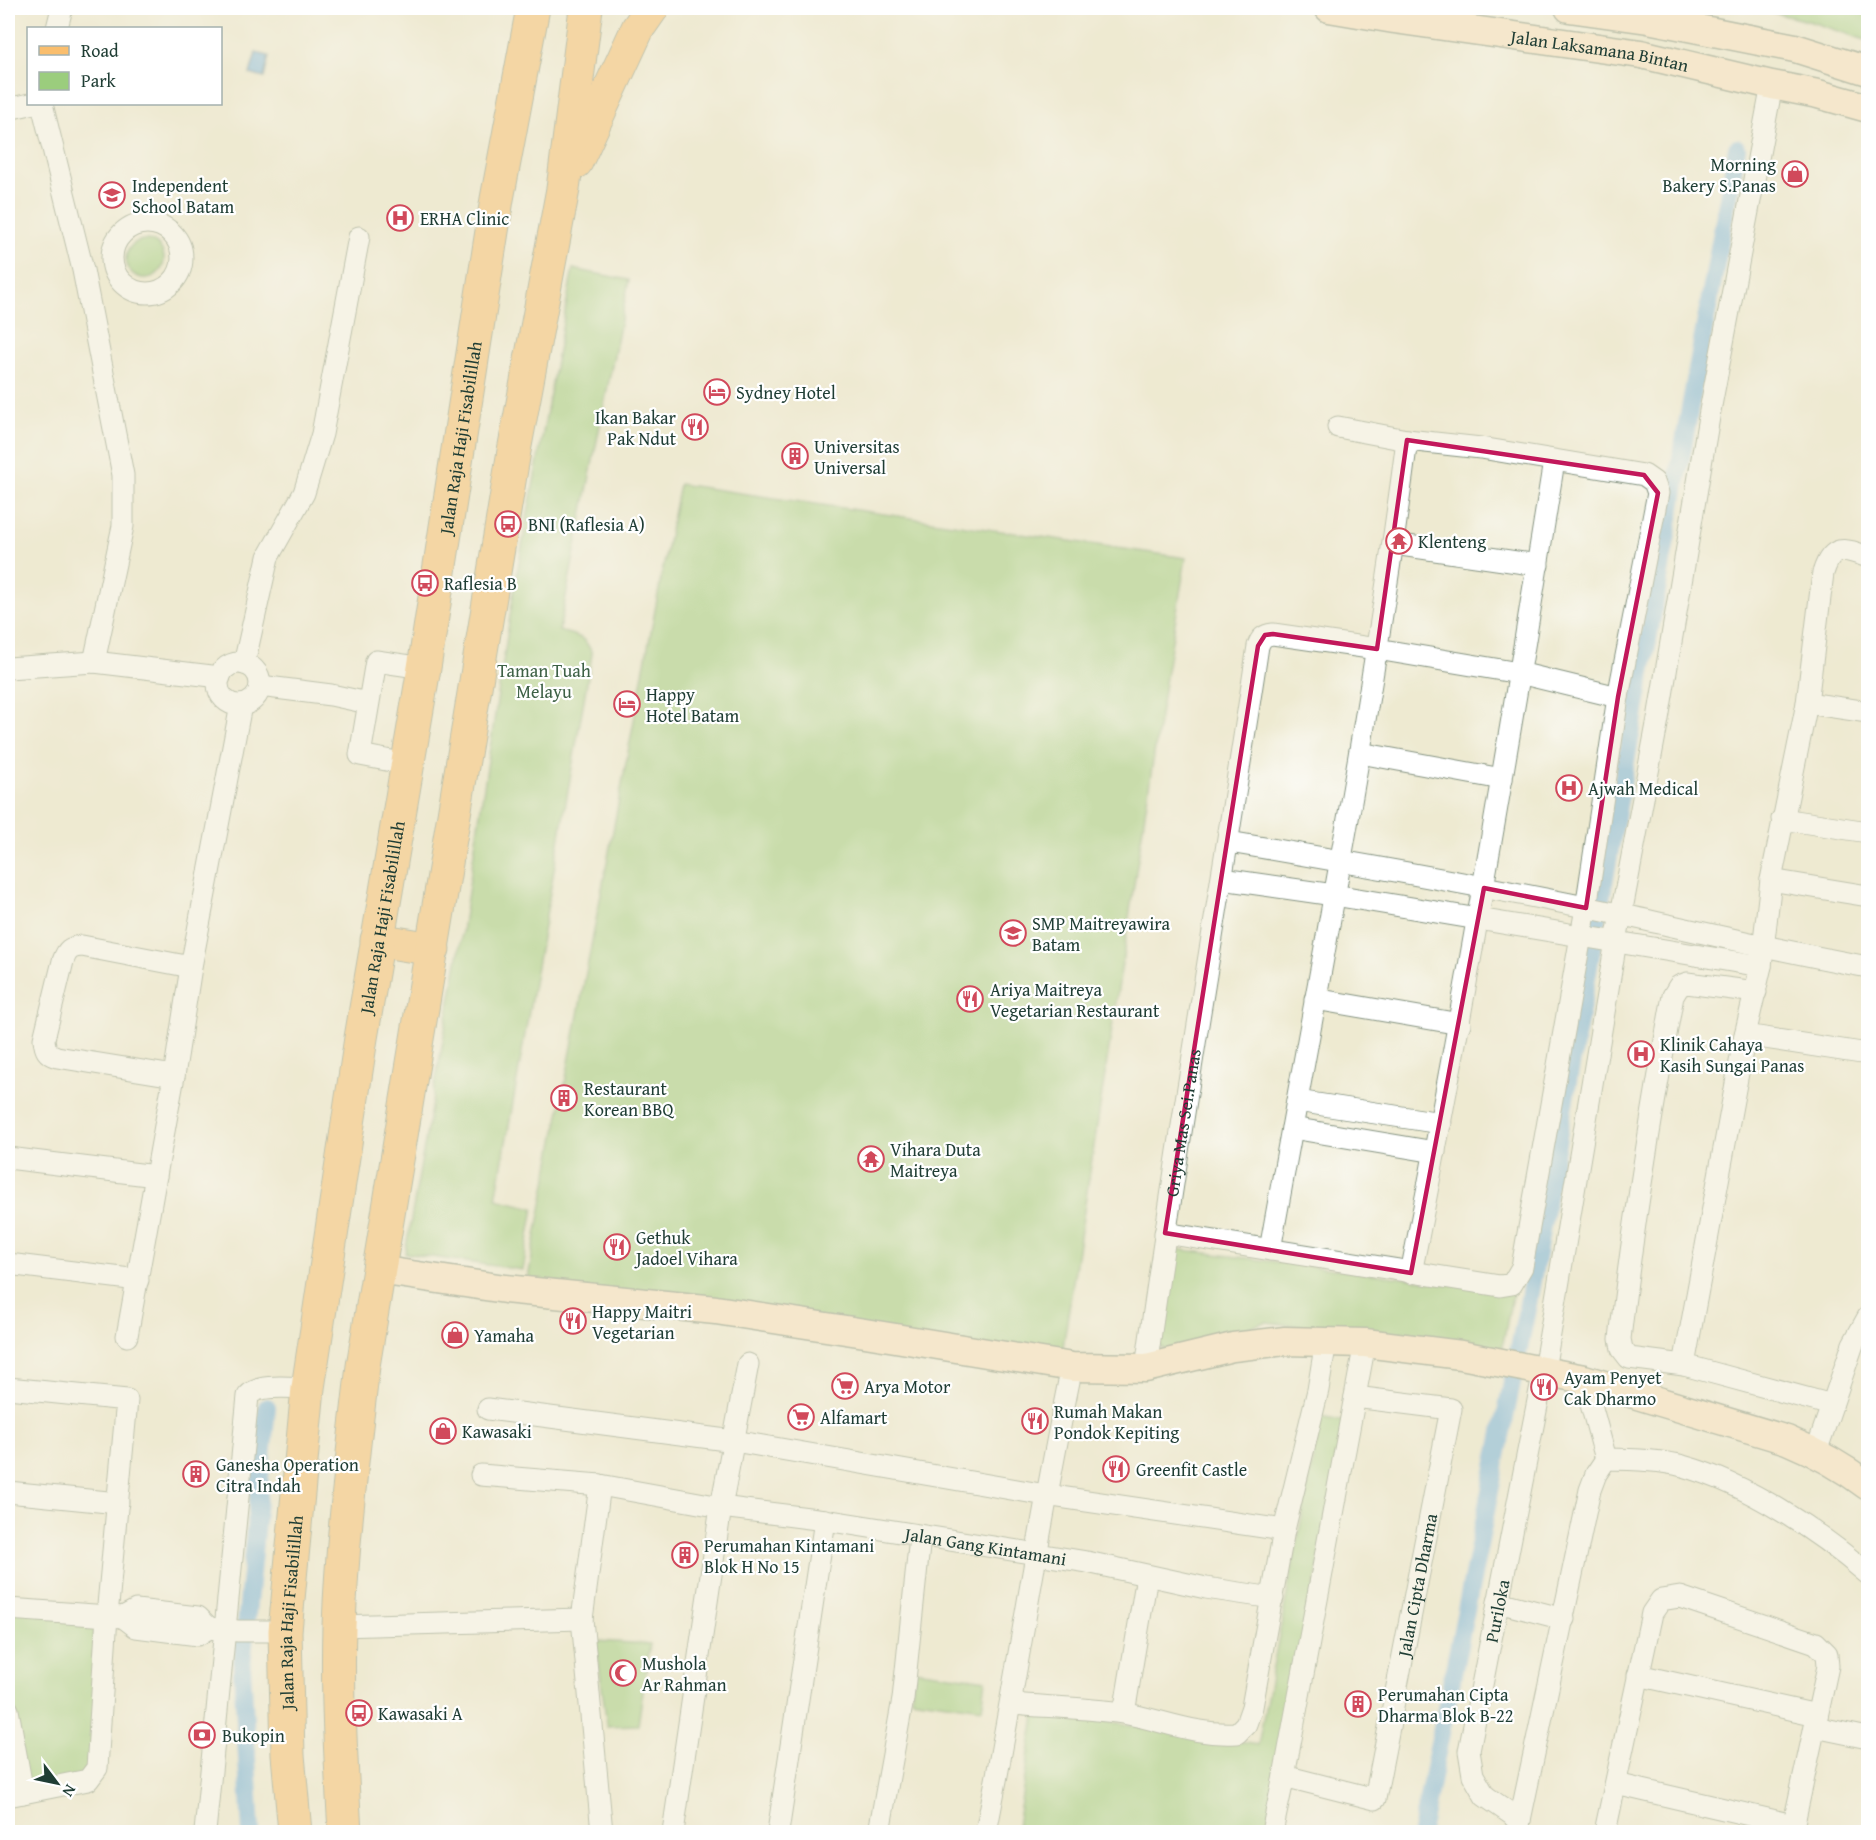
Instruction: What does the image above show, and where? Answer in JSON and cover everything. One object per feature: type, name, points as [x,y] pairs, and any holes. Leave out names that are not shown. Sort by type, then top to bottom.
[{"type":"main road","name":"Jalan Raja Haji Fisabilillah","points":[[295,1833],[274,1631],[318,1308],[377,940],[424,668],[497,199],[533,8]]},
{"type":"main road","points":[[345,1833],[339,1722],[339,1626],[347,1505],[363,1366],[514,451],[563,189],[586,8]]},
{"type":"main road","points":[[563,189],[638,28],[652,8]]},
{"type":"main road","points":[[377,940],[433,949]]},
{"type":"street","points":[[57,27],[62,8]]},
{"type":"street","name":"Jalan Laksamana Bintan","points":[[1329,8],[1641,54],[1818,94],[1869,108]]},
{"type":"street","name":"Jalan Laksamana Bintan","points":[[1569,8],[1648,19],[1795,48],[1869,71]]},
{"type":"street","points":[[1641,54],[1648,19]]},
{"type":"street","points":[[1165,1233],[1500,1286],[1512,1284],[1518,1276],[1522,1267],[1602,911],[1658,719],[1710,411],[1772,85]]},
{"type":"street","points":[[8,109],[27,105]]},
{"type":"street","points":[[42,105],[83,270],[123,476],[123,526],[94,662]]},
{"type":"street","points":[[244,664],[268,557],[304,493],[322,434],[359,237]]},
{"type":"street","points":[[83,270],[112,267]]},
{"type":"street","points":[[1338,427],[1407,440],[1481,448],[1644,475],[1654,482],[1658,493],[1618,697],[1602,911],[1596,938]]},
{"type":"street","points":[[1270,1250],[1360,753],[1394,544],[1407,440]]},
{"type":"street","points":[[1411,1273],[1479,918],[1554,461]]},
{"type":"street","points":[[1394,544],[1538,565]]},
{"type":"street","points":[[1684,1365],[1745,1035],[1763,957],[1771,880],[1807,703],[1822,573],[1832,553],[1841,549],[1869,557]]},
{"type":"street","name":"Griya Mas Sei.Panas","points":[[1146,1368],[1165,1233],[1258,645],[1265,635],[1273,634],[1377,649]]},
{"type":"street","points":[[1377,649],[1519,673],[1618,697]]},
{"type":"street","points":[[407,764],[360,755],[368,703],[376,661],[424,668]]},
{"type":"street","points":[[8,668],[94,662],[220,677]]},
{"type":"street","points":[[244,664],[257,673],[260,686],[254,699],[241,705],[227,701],[222,696],[219,690],[220,677],[228,667],[244,664]]},
{"type":"street","points":[[260,686],[331,695],[368,703]]},
{"type":"street","points":[[1807,703],[1869,712]]},
{"type":"street","points":[[127,1336],[174,1076],[191,967],[241,705]]},
{"type":"street","points":[[1360,753],[1503,779]]},
{"type":"street","points":[[1782,819],[1869,832]]},
{"type":"street","points":[[1228,842],[1341,861],[1602,911],[1763,957]]},
{"type":"street","points":[[1222,879],[1596,938],[1869,967]]},
{"type":"street","points":[[1771,880],[1869,896]]},
{"type":"street","name":"Puriloka","points":[[1519,1826],[1485,1796],[1473,1775],[1469,1752],[1540,1369],[1596,938]]},
{"type":"street","points":[[174,1076],[57,1057],[49,1054],[45,1049],[44,1039],[63,961],[67,951],[73,946],[191,967]]},
{"type":"street","points":[[1756,992],[1687,983],[1679,986],[1673,996],[1651,1116],[1630,1252],[1620,1339],[1622,1349],[1629,1358],[1684,1365],[1833,1405]]},
{"type":"street","points":[[1315,999],[1460,1024]]},
{"type":"street","points":[[1745,1035],[1869,1054]]},
{"type":"street","points":[[1297,1101],[1441,1123]]},
{"type":"street","points":[[1292,1128],[1435,1152]]},
{"type":"street","points":[[8,1158],[156,1176]]},
{"type":"street","points":[[8,1264],[138,1280]]},
{"type":"street","points":[[378,1270],[505,1289],[716,1311],[865,1332],[1072,1367],[1146,1368],[1233,1347],[1285,1341],[1365,1342],[1477,1358],[1584,1379],[1787,1440],[1816,1452],[1869,1486]]},
{"type":"street","points":[[1816,1452],[1853,1344],[1869,1317]]},
{"type":"street","points":[[1011,1704],[1124,1713],[1178,1728],[1222,1734],[1237,1733],[1246,1724],[1252,1707],[1284,1530],[1318,1390],[1326,1341]]},
{"type":"street","points":[[1272,1833],[1365,1342]]},
{"type":"street","points":[[673,1833],[721,1508],[748,1364]]},
{"type":"street","points":[[986,1833],[1011,1704],[1035,1554],[1072,1367]]},
{"type":"street","points":[[1519,1826],[1590,1490],[1596,1474],[1606,1459],[1584,1379]]},
{"type":"street","points":[[8,1388],[127,1400],[118,1503],[115,1616],[96,1771],[88,1780],[15,1794],[8,1710]]},
{"type":"street","points":[[205,1833],[248,1396],[252,1391],[260,1388],[308,1388]]},
{"type":"street","name":"Jalan Cipta Dharma","points":[[1284,1776],[1375,1800],[1450,1409],[1355,1397]]},
{"type":"street","points":[[488,1409],[734,1441],[1046,1495],[1284,1530]]},
{"type":"street","points":[[1606,1459],[1627,1459],[1682,1466],[1724,1480],[1791,1516],[1869,1574]]},
{"type":"street","name":"Jalan Gang Kintamani","points":[[482,1475],[600,1485],[721,1508],[825,1520],[1087,1562],[1206,1588],[1273,1598]]},
{"type":"street","points":[[600,1485],[582,1619],[602,1833]]},
{"type":"street","points":[[8,1492],[118,1503]]},
{"type":"street","points":[[778,1833],[825,1520]]},
{"type":"street","points":[[879,1833],[903,1699],[920,1537]]},
{"type":"street","points":[[1124,1713],[1147,1576]]},
{"type":"street","points":[[1605,1833],[1652,1613],[1660,1600],[1680,1597],[1816,1643],[1827,1654],[1828,1666],[1792,1829],[1616,1784]]},
{"type":"street","points":[[1498,1602],[1564,1619]]},
{"type":"street","points":[[8,1608],[115,1616],[136,1628],[198,1635],[224,1629],[274,1631]]},
{"type":"street","points":[[339,1626],[582,1619]]},
{"type":"street","points":[[1638,1675],[1816,1721],[1869,1738]]},
{"type":"highlighted area","points":[[1407,440],[1644,475],[1658,493],[1618,697],[1586,908],[1484,888],[1411,1273],[1165,1233],[1258,646],[1265,635],[1273,634],[1377,649]]},
{"type":"green space","points":[[1753,8],[1868,8],[1868,41],[1808,21]]},
{"type":"green space","points":[[145,240],[159,245],[164,259],[159,273],[145,278],[131,273],[126,259],[131,245]]},
{"type":"green space","name":"Taman Tuah Melayu","points":[[573,269],[629,280],[559,631],[576,635],[586,643],[592,654],[496,1199],[534,1208],[523,1270],[405,1253],[459,951],[514,590]]},
{"type":"green space","points":[[679,484],[1186,558],[1060,1367],[526,1288]]},
{"type":"green space","points":[[1176,1249],[1513,1292],[1501,1353],[1266,1322],[1175,1351],[1167,1351],[1159,1346],[1158,1326]]},
{"type":"green space","points":[[1321,1417],[1346,1422],[1267,1832],[1016,1832],[1036,1710],[1258,1745]]},
{"type":"green space","points":[[8,1603],[110,1614],[88,1778],[25,1791],[8,1691]]},
{"type":"green space","points":[[596,1641],[650,1644],[638,1725],[607,1726]]},
{"type":"green space","points":[[915,1670],[986,1680],[982,1708],[911,1698]]},
{"type":"water","points":[[256,53],[269,56],[264,78],[250,74]]},
{"type":"waterway","points":[[1421,1832],[1527,1309],[1737,148]]},
{"type":"waterway","points":[[251,1832],[242,1666],[267,1407]]},
{"type":"place","name":"Morning Bakery S.Panas","points":[[1795,174]]},
{"type":"place","name":"Independent School Batam","points":[[112,195]]},
{"type":"place","name":"ERHA Clinic","points":[[400,218]]},
{"type":"place","name":"Sydney Hotel","points":[[717,392]]},
{"type":"place","name":"Ikan Bakar Pak Ndut","points":[[695,427]]},
{"type":"place","name":"Universitas Universal","points":[[795,456]]},
{"type":"place","name":"BNI (Raflesia A)","points":[[508,524]]},
{"type":"place","name":"Klenteng","points":[[1399,541]]},
{"type":"place","name":"Raflesia B","points":[[425,583]]},
{"type":"place","name":"Happy Hotel Batam","points":[[627,704]]},
{"type":"place","name":"Ajwah Medical","points":[[1569,788]]},
{"type":"place","name":"SMP Maitreyawira Batam","points":[[1013,933]]},
{"type":"place","name":"Ariya Maitreya Vegetarian Restaurant","points":[[970,999]]},
{"type":"place","name":"Klinik Cahaya Kasih Sungai Panas","points":[[1641,1054]]},
{"type":"place","name":"Restaurant Korean BBQ","points":[[564,1098]]},
{"type":"place","name":"Vihara Duta Maitreya","points":[[871,1159]]},
{"type":"place","name":"Gethuk Jadoel Vihara","points":[[617,1247]]},
{"type":"place","name":"Happy Maitri Vegetarian","points":[[573,1321]]},
{"type":"place","name":"Yamaha","points":[[455,1335]]},
{"type":"place","name":"Arya Motor","points":[[845,1386]]},
{"type":"place","name":"Ayam Penyet Cak Dharmo","points":[[1544,1387]]},
{"type":"place","name":"Alfamart","points":[[801,1417]]},
{"type":"place","name":"Rumah Makan Pondok Kepiting","points":[[1035,1421]]},
{"type":"place","name":"Kawasaki","points":[[443,1431]]},
{"type":"place","name":"Greenfit Castle","points":[[1116,1469]]},
{"type":"place","name":"Ganesha Operation Citra Indah","points":[[196,1474]]},
{"type":"place","name":"Perumahan Kintamani Blok H No 15","points":[[685,1555]]},
{"type":"place","name":"Mushola Ar Rahman","points":[[623,1673]]},
{"type":"place","name":"Perumahan Cipta Dharma Blok B-22","points":[[1358,1704]]},
{"type":"place","name":"Kawasaki A","points":[[359,1713]]},
{"type":"place","name":"Bukopin","points":[[202,1735]]}]
